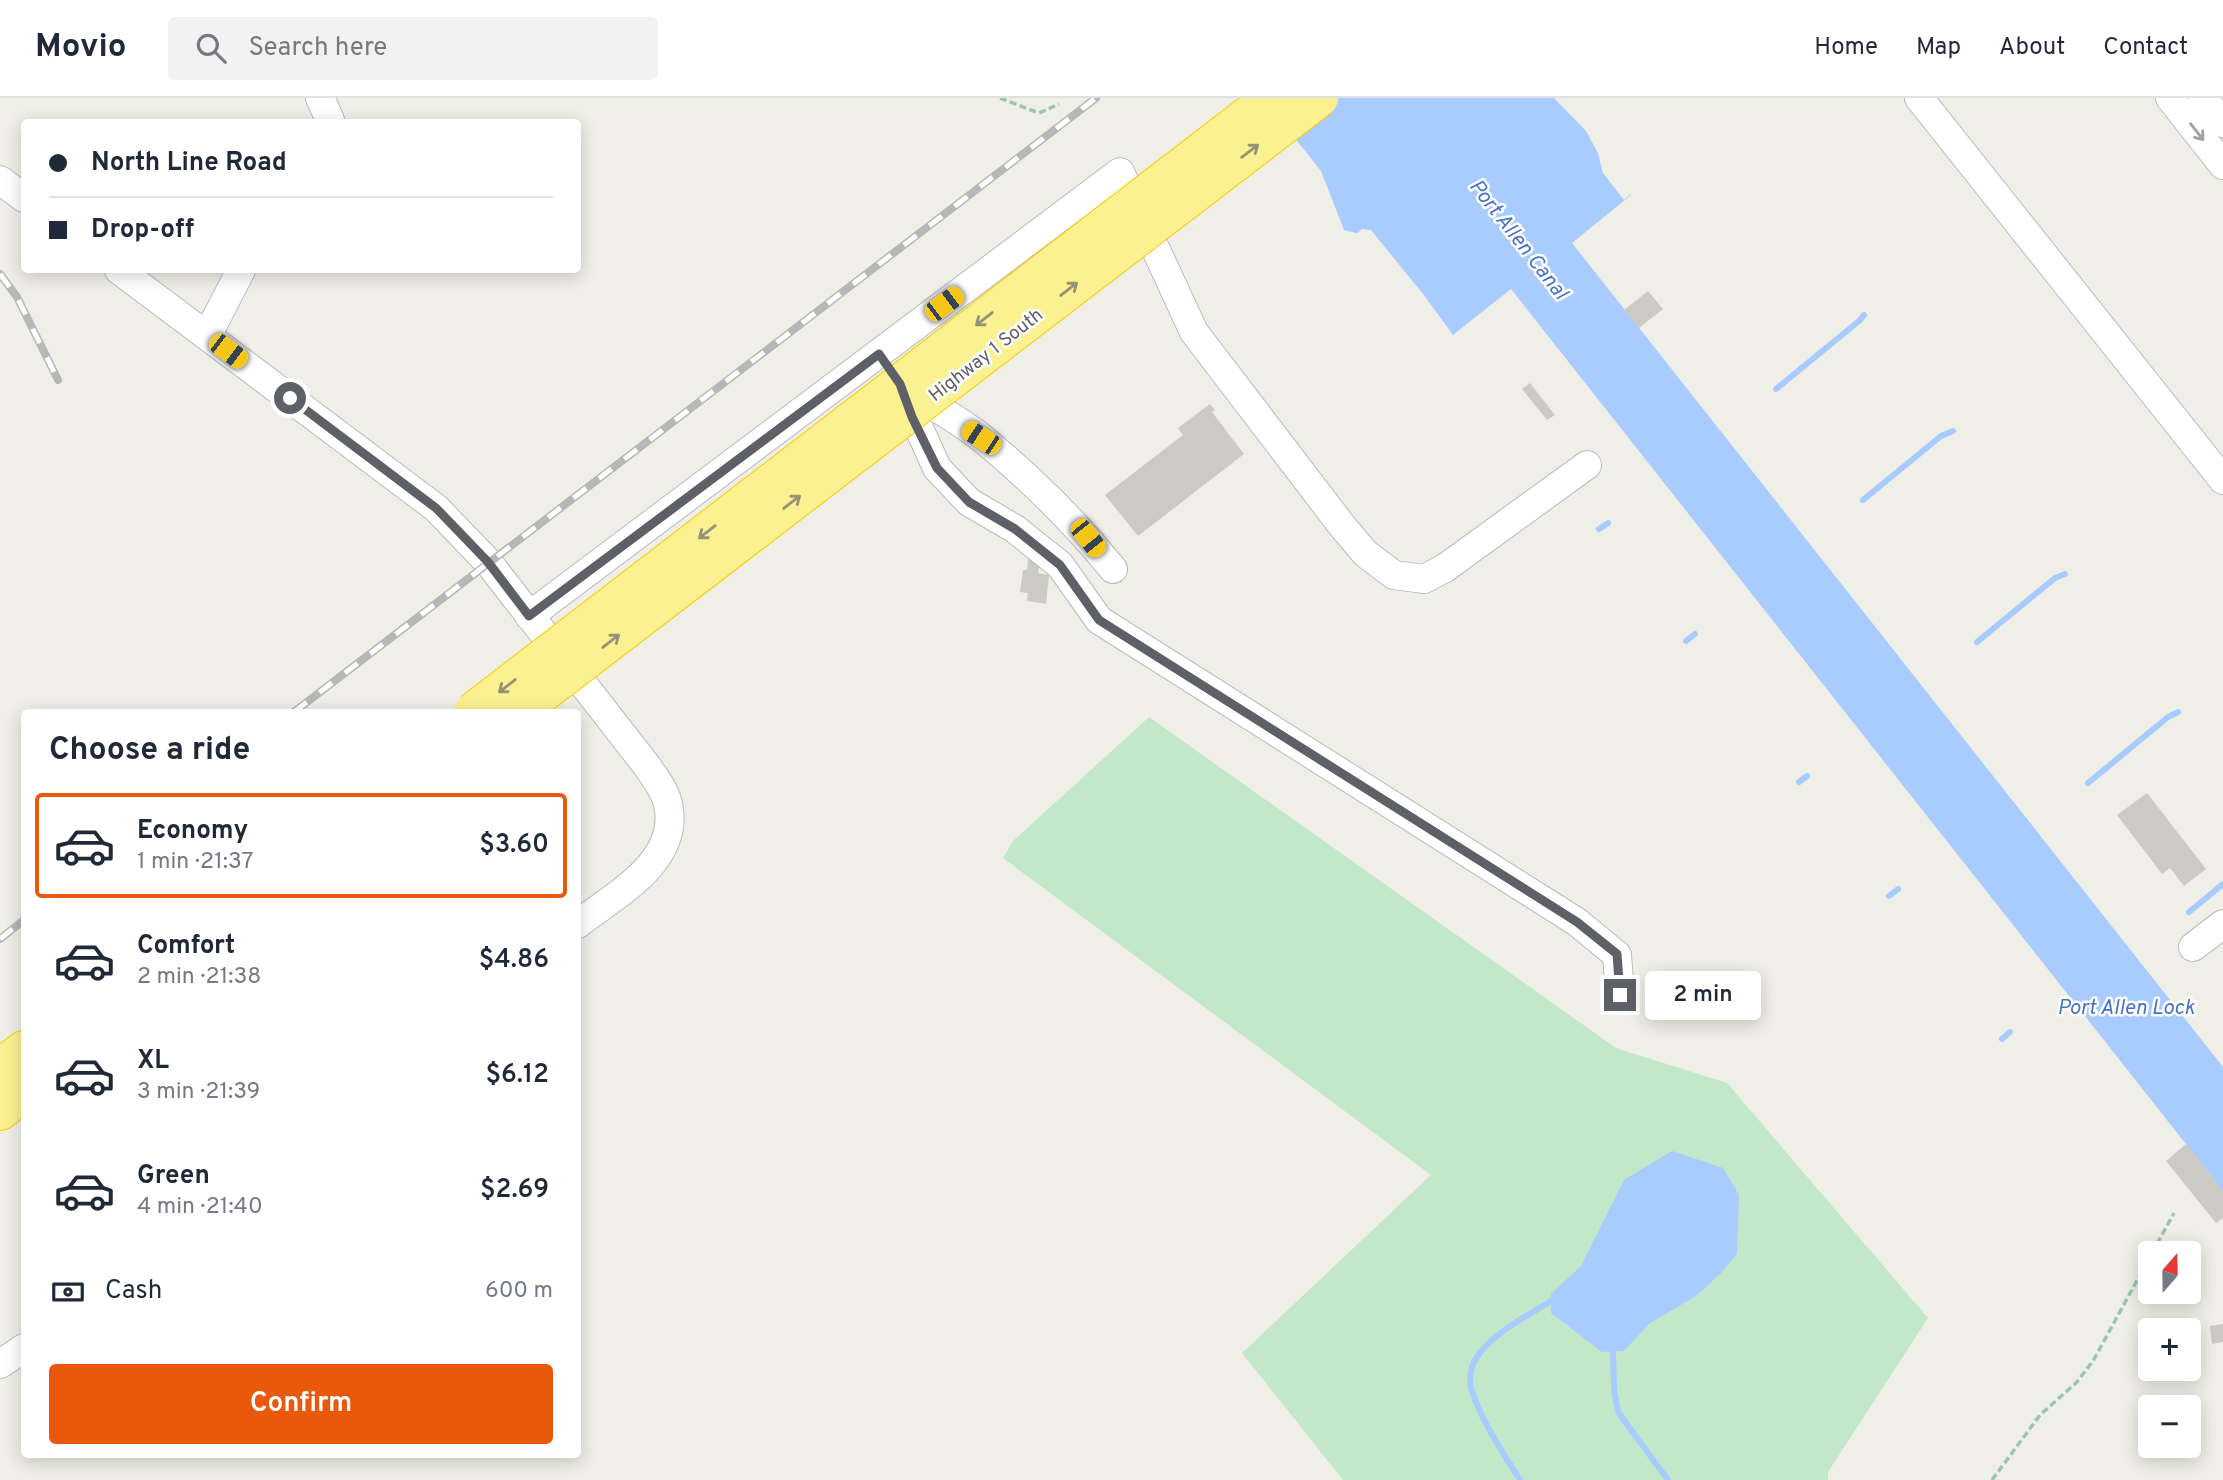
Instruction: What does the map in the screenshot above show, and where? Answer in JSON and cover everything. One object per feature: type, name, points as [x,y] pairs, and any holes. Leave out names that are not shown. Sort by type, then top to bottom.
[{"type":"highway","points":[[477,709],[1271,98]]},
{"type":"highway","name":"Highway 1 South","points":[[522,709],[1319,98]]},
{"type":"highway","points":[[0,1068],[21,1052]]},
{"type":"highway","points":[[0,1111],[21,1095]]},
{"type":"street","points":[[320,98],[330,119]]},
{"type":"street","points":[[1919,98],[2223,480]]},
{"type":"street","points":[[2170,98],[2223,165]]},
{"type":"street","points":[[2203,98],[2223,123]]},
{"type":"street","points":[[529,616],[1120,172],[1195,332],[1343,527],[1366,554],[1394,575],[1424,579],[1445,568],[1587,465]]},
{"type":"street","points":[[123,273],[436,508],[488,562],[647,766],[664,792],[669,806],[668,831],[657,860],[581,922]]},
{"type":"street","points":[[207,336],[239,273]]},
{"type":"street","points":[[879,354],[900,384],[912,417],[937,468],[969,502],[1015,529],[1060,565],[1099,620],[1577,922],[1617,954],[1620,995]]},
{"type":"street","points":[[900,384],[981,438],[1048,497],[1088,538],[1113,569]]},
{"type":"street","points":[[2193,947],[2223,924]]},
{"type":"street","points":[[0,1364],[21,1350]]},
{"type":"path","points":[[1000,98],[1039,113],[1059,104]]},
{"type":"path","points":[[2158,1241],[2174,1213]]},
{"type":"path","points":[[1992,1480],[2040,1415],[2076,1383],[2092,1361],[2138,1278]]},
{"type":"green space","points":[[1149,717],[1616,1048],[1727,1083],[1928,1318],[1828,1472],[1828,1480],[1343,1480],[1242,1353],[1431,1175],[1003,858],[1012,842]]},
{"type":"water","points":[[1263,98],[1557,98],[1584,127],[1631,195],[1572,243],[2223,1067],[2223,1191],[1511,289],[1444,342],[1365,235],[1344,230],[1321,171]]},
{"type":"water","points":[[1672,1151],[1723,1168],[1739,1195],[1737,1254],[1696,1296],[1650,1323],[1624,1351],[1602,1352],[1551,1313],[1551,1294],[1581,1266],[1624,1180]]},
{"type":"pier","points":[[1554,98],[1562,98],[1587,125],[1633,192],[1624,200],[1603,173],[1598,153],[1586,131]]},
{"type":"pier","points":[[1362,229],[1371,230],[1453,335],[1442,345],[1396,278],[1362,238],[1354,236]]},
{"type":"building","points":[[1648,291],[1663,309],[1639,328],[1624,310]]},
{"type":"building","points":[[1530,383],[1555,415],[1547,420],[1522,389]]},
{"type":"building","points":[[1210,404],[1215,410],[1212,412],[1244,454],[1138,536],[1105,495],[1183,435],[1178,428]]},
{"type":"building","points":[[1028,559],[1040,561],[1038,573],[1049,575],[1046,604],[1027,601],[1028,593],[1020,592],[1023,570],[1027,570]]},
{"type":"building","points":[[2147,793],[2206,869],[2184,886],[2170,868],[2162,874],[2117,815]]},
{"type":"building","points":[[2186,1144],[2223,1191],[2223,1218],[2216,1223],[2166,1161]]},
{"type":"building","points":[[2223,1324],[2223,1342],[2212,1344],[2210,1326]]},
{"type":"waterway","points":[[1776,389],[1864,315]]},
{"type":"waterway","points":[[1863,500],[1941,436],[1953,431]]},
{"type":"waterway","points":[[1599,529],[1608,523]]},
{"type":"waterway","points":[[1977,642],[2055,578],[2065,574]]},
{"type":"waterway","points":[[1686,641],[1695,634]]},
{"type":"waterway","points":[[2088,783],[2168,717],[2178,712]]},
{"type":"waterway","points":[[1799,782],[1807,776]]},
{"type":"waterway","points":[[2189,912],[2223,884]]},
{"type":"waterway","points":[[1889,896],[1898,889]]},
{"type":"waterway","points":[[2002,1039],[2010,1032]]},
{"type":"waterway","points":[[1520,1480],[1480,1412],[1471,1388],[1471,1371],[1474,1362],[1488,1344],[1508,1327],[1551,1301]]},
{"type":"waterway","points":[[1613,1352],[1618,1412],[1668,1480]]},
{"type":"railway","points":[[298,709],[1096,98]]},
{"type":"railway","points":[[0,274],[17,297],[58,380]]},
{"type":"railway","points":[[0,939],[21,922]]},
{"type":"route","points":[[290,398],[436,508],[488,562],[529,616],[879,354],[900,384],[912,417],[937,468],[969,502],[1015,529],[1060,565],[1099,620],[1577,922],[1617,954],[1620,995]]},
{"type":"water label","name":"Port Allen Canal","points":[[1519,239]]},
{"type":"water label","name":"Port Allen Lock","points":[[2126,1007]]}]
